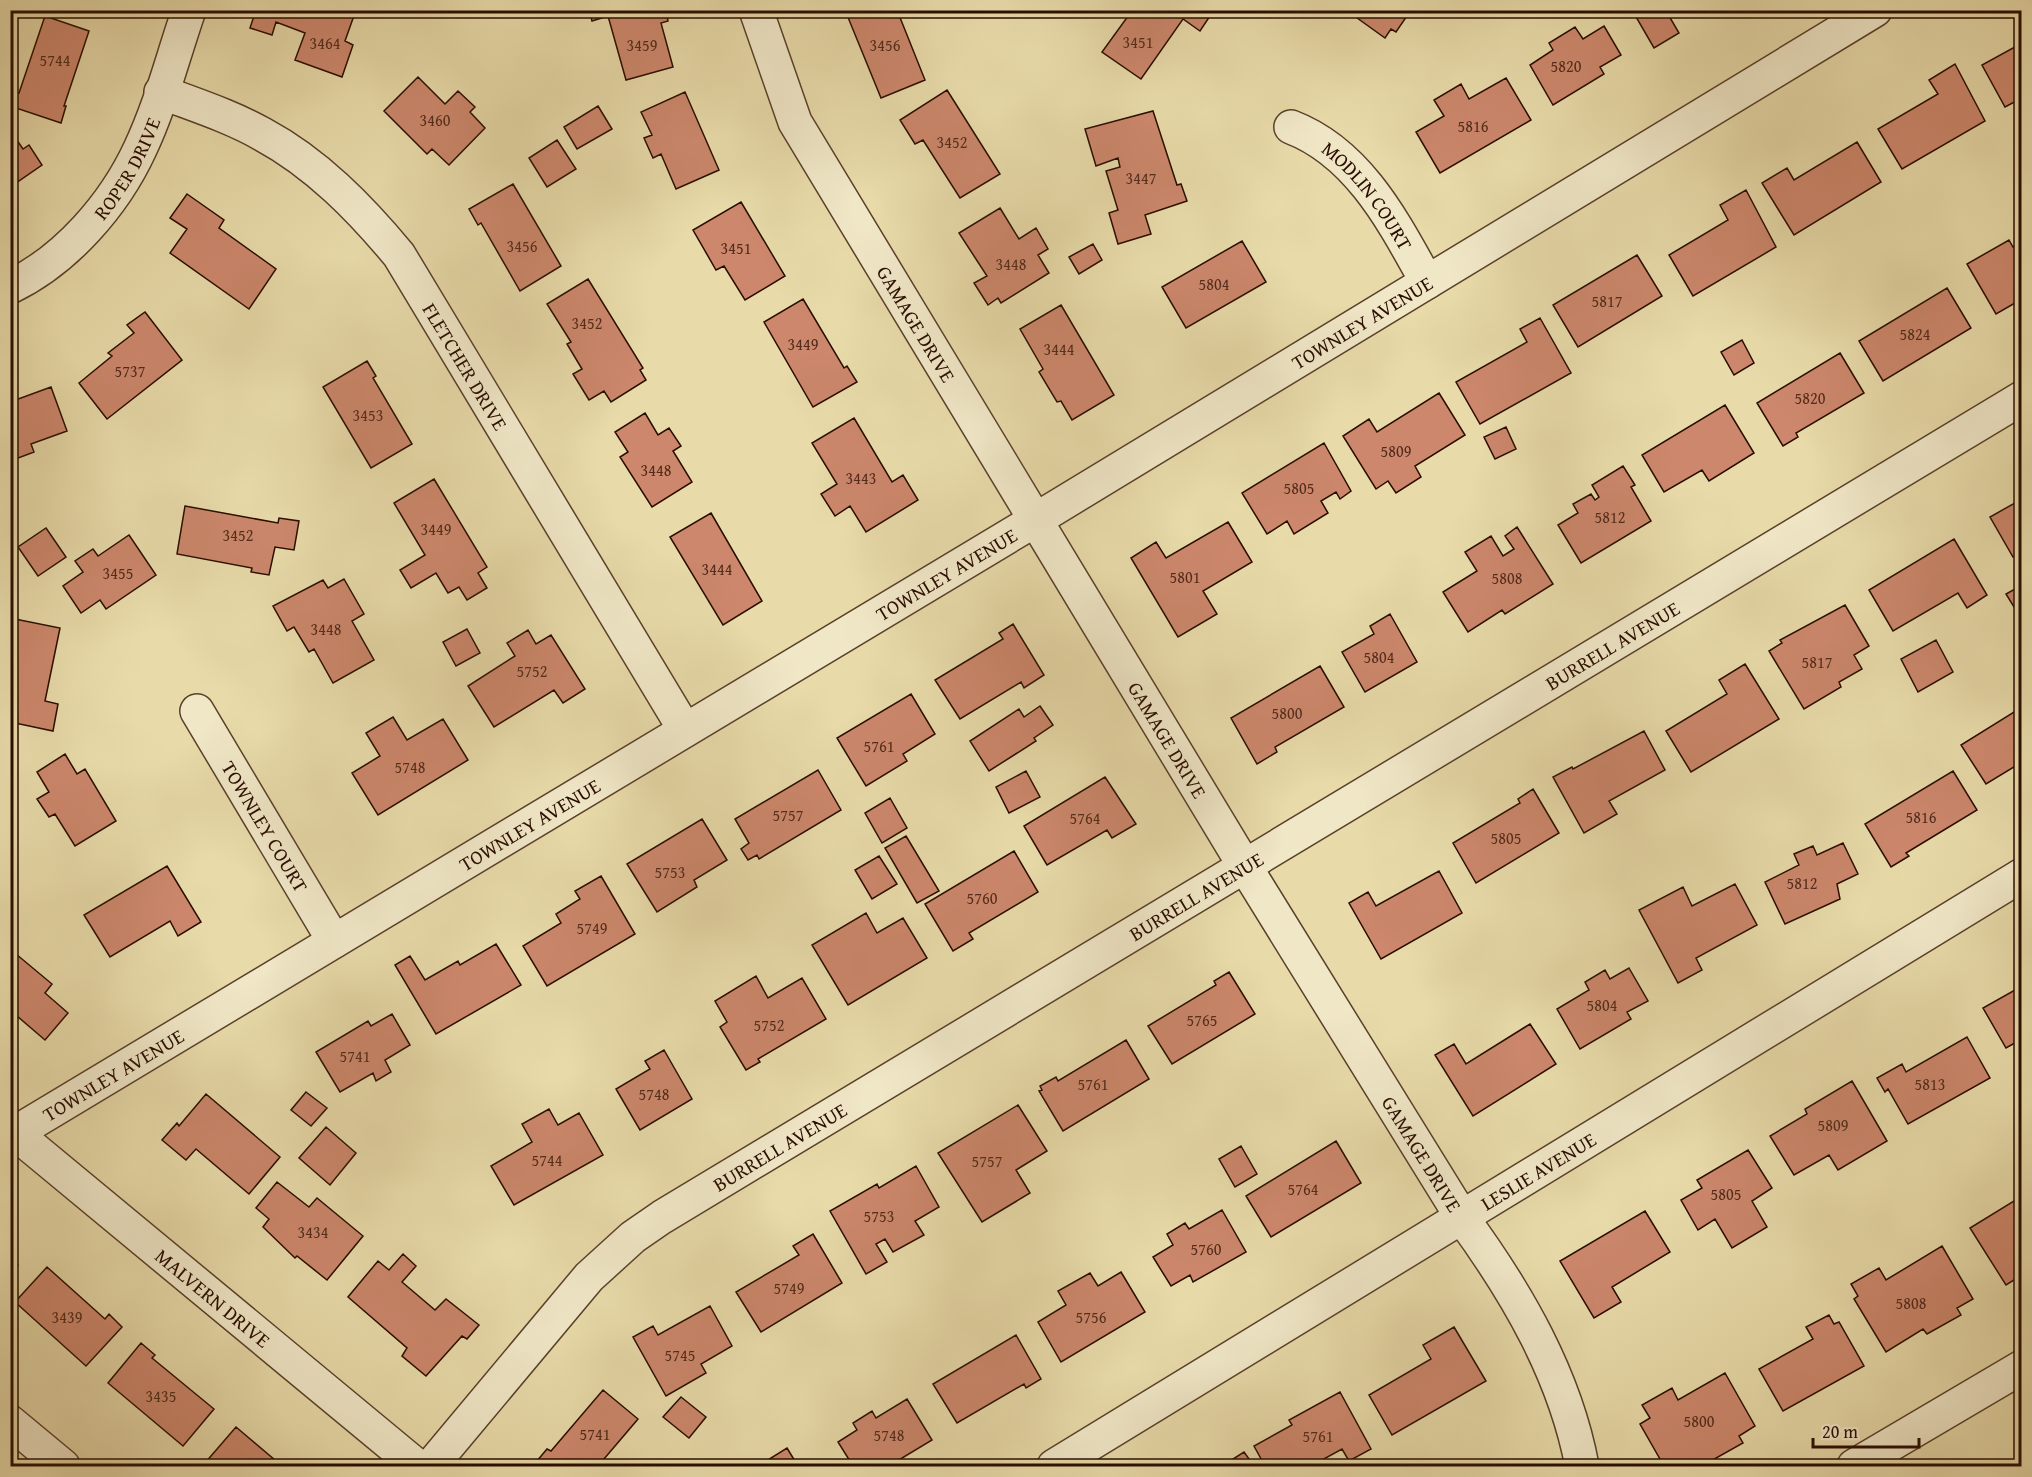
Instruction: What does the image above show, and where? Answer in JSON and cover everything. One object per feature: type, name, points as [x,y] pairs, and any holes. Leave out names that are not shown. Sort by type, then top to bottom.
[{"type":"street","name":"ROPER DRIVE","points":[[10,287],[60,254],[96,217],[121,184],[141,148],[189,10]]},
{"type":"street","name":"GAMAGE DRIVE","points":[[756,10],[795,122],[1244,865],[1463,1219],[1502,1273],[1534,1332],[1565,1404],[1582,1467]]},
{"type":"street","name":"TOWNLEY AVENUE","points":[[13,1131],[1037,519],[1875,10]]},
{"type":"street","name":"FLETCHER DRIVE","points":[[161,92],[264,134],[313,168],[364,213],[399,255],[684,730]]},
{"type":"street","name":"MODLIN COURT","points":[[1292,127],[1333,150],[1361,178],[1394,222],[1427,282]]},
{"type":"street","name":"BURRELL AVENUE","points":[[431,1467],[589,1277],[633,1237],[1244,865],[2022,398]]},
{"type":"street","name":"TOWNLEY COURT","points":[[197,711],[334,941]]},
{"type":"street","name":"LESLIE AVENUE","points":[[1054,1467],[1463,1219],[2022,875]]},
{"type":"street","name":"MALVERN DRIVE","points":[[13,1131],[417,1467]]},
{"type":"street","points":[[1854,1467],[2022,1368]]},
{"type":"street","points":[[10,1422],[63,1467]]},
{"type":"building","points":[[256,10],[356,10],[345,41],[353,45],[342,77],[295,60],[305,33],[276,22],[272,35],[250,28]]},
{"type":"building","points":[[589,10],[666,10],[668,21],[661,23],[673,67],[626,80],[608,16],[592,21]]},
{"type":"building","points":[[845,10],[897,10],[925,80],[881,98]]},
{"type":"building","points":[[1129,10],[1214,10],[1200,31],[1183,19],[1141,79],[1102,52],[1131,12]]},
{"type":"building","points":[[1346,10],[1405,10],[1409,13],[1396,32],[1391,29],[1385,38]]},
{"type":"building","points":[[1632,10],[1679,10],[1669,16],[1679,33],[1654,48]]},
{"type":"building","points":[[45,16],[89,31],[64,106],[66,106],[61,123],[10,106],[10,90],[19,93]]},
{"type":"building","points":[[1604,26],[1621,55],[1600,67],[1604,74],[1553,105],[1530,65],[1553,50],[1549,43],[1575,27],[1583,39]]},
{"type":"building","points":[[2022,43],[2022,98],[2005,107],[1982,65]]},
{"type":"building","points":[[1955,64],[1985,121],[1902,169],[1878,129],[1938,94],[1929,80]]},
{"type":"building","points":[[418,77],[445,104],[458,91],[475,107],[470,112],[485,128],[449,165],[432,149],[427,154],[384,111]]},
{"type":"building","points":[[1506,78],[1531,120],[1440,173],[1416,132],[1444,116],[1434,100],[1461,84],[1469,99]]},
{"type":"building","points":[[947,90],[1000,174],[960,198],[923,140],[915,144],[900,120]]},
{"type":"building","points":[[685,92],[719,170],[676,189],[661,154],[653,158],[644,138],[652,135],[641,112]]},
{"type":"building","points":[[598,106],[612,129],[577,149],[564,127]]},
{"type":"building","points":[[1153,111],[1177,185],[1181,184],[1187,201],[1145,215],[1151,234],[1118,244],[1109,213],[1118,210],[1106,171],[1120,167],[1118,158],[1096,166],[1085,129]]},
{"type":"building","points":[[10,130],[23,149],[29,145],[42,165],[13,185],[10,183]]},
{"type":"building","points":[[557,140],[576,169],[547,187],[529,158]]},
{"type":"building","points":[[1857,142],[1881,182],[1794,235],[1762,183],[1787,168],[1794,180]]},
{"type":"building","points":[[513,184],[561,266],[520,291],[481,223],[478,225],[469,209]]},
{"type":"building","points":[[1746,190],[1776,247],[1693,296],[1669,255],[1728,220],[1720,205]]},
{"type":"building","points":[[187,194],[224,220],[219,228],[276,269],[249,309],[170,253],[187,229],[170,218]]},
{"type":"building","points":[[741,202],[785,276],[745,300],[724,266],[716,270],[693,230]]},
{"type":"building","points":[[1000,208],[1019,239],[1036,228],[1048,249],[1038,255],[1049,273],[1001,303],[998,298],[988,305],[974,283],[987,276],[959,233]]},
{"type":"building","points":[[2009,240],[2013,247],[2022,242],[2022,299],[1996,314],[1967,264]]},
{"type":"building","points":[[1242,241],[1266,282],[1186,328],[1162,287]]},
{"type":"building","points":[[1093,244],[1102,260],[1079,274],[1069,257]]},
{"type":"building","points":[[1637,255],[1662,296],[1578,347],[1553,305]]},
{"type":"building","points":[[588,279],[643,368],[640,370],[646,380],[611,402],[604,391],[589,400],[573,374],[582,369],[567,344],[571,342],[547,304]]},
{"type":"building","points":[[1947,288],[1971,328],[1883,381],[1859,341]]},
{"type":"building","points":[[803,299],[844,368],[847,366],[857,382],[813,407],[764,322]]},
{"type":"building","points":[[1061,305],[1114,395],[1072,420],[1061,401],[1057,402],[1039,372],[1043,369],[1020,329]]},
{"type":"building","points":[[145,312],[182,360],[107,419],[79,383],[112,356],[108,353],[134,333],[127,325]]},
{"type":"building","points":[[1540,318],[1571,373],[1480,424],[1456,382],[1527,342],[1520,329]]},
{"type":"building","points":[[1742,340],[1754,363],[1734,375],[1721,352]]},
{"type":"building","points":[[1840,353],[1864,393],[1796,433],[1798,437],[1783,446],[1757,403]]},
{"type":"building","points":[[367,361],[376,376],[373,378],[412,444],[371,468],[323,387]]},
{"type":"building","points":[[51,387],[67,431],[31,444],[34,452],[13,460],[10,402]]},
{"type":"building","points":[[1439,393],[1465,435],[1415,466],[1421,477],[1396,493],[1388,481],[1376,489],[1343,436],[1369,419],[1377,432]]},
{"type":"building","points":[[1725,405],[1754,453],[1709,481],[1702,470],[1664,492],[1642,455]]},
{"type":"building","points":[[645,413],[658,435],[669,428],[681,446],[673,451],[692,482],[652,507],[620,457],[628,452],[615,432]]},
{"type":"building","points":[[854,418],[892,482],[903,475],[918,500],[866,532],[850,506],[835,516],[821,494],[837,484],[812,443]]},
{"type":"building","points":[[1506,427],[1516,449],[1495,459],[1484,437]]},
{"type":"building","points":[[1324,443],[1351,491],[1340,499],[1336,492],[1321,501],[1328,513],[1294,534],[1287,521],[1267,534],[1242,493]]},
{"type":"building","points":[[1623,466],[1635,485],[1631,487],[1651,521],[1581,563],[1558,525],[1578,513],[1573,504],[1591,494],[1595,500],[1599,497],[1592,485]]},
{"type":"building","points":[[434,479],[487,567],[478,573],[487,588],[467,600],[459,587],[448,593],[436,573],[411,588],[400,570],[425,555],[394,503]]},
{"type":"building","points":[[2022,499],[2022,552],[2013,557],[1990,517]]},
{"type":"building","points":[[185,506],[278,523],[279,518],[299,521],[294,550],[275,547],[269,575],[251,572],[252,568],[177,554]]},
{"type":"building","points":[[711,513],[762,601],[723,625],[670,537]]},
{"type":"building","points":[[1228,522],[1252,562],[1203,591],[1217,614],[1178,637],[1131,558],[1156,542],[1166,558]]},
{"type":"building","points":[[1517,527],[1553,584],[1505,614],[1502,610],[1468,632],[1443,592],[1477,571],[1465,552],[1491,536],[1503,556],[1514,549],[1505,536]]},
{"type":"building","points":[[46,528],[66,557],[38,576],[18,547]]},
{"type":"building","points":[[129,535],[156,575],[106,609],[100,600],[81,613],[63,586],[83,572],[75,561],[93,549],[98,556]]},
{"type":"building","points":[[1954,539],[1987,595],[1967,608],[1958,593],[1893,631],[1869,590]]},
{"type":"building","points":[[344,579],[364,614],[352,621],[374,660],[333,683],[314,649],[309,652],[294,627],[287,631],[273,606],[323,580],[328,588]]},
{"type":"building","points":[[2022,585],[2022,620],[2006,594]]},
{"type":"building","points":[[1845,605],[1869,646],[1854,655],[1862,669],[1839,682],[1841,687],[1804,709],[1769,651],[1782,643],[1780,640]]},
{"type":"building","points":[[1390,614],[1417,662],[1365,692],[1342,652],[1374,634],[1370,626]]},
{"type":"building","points":[[15,619],[60,628],[45,701],[58,704],[53,731],[10,722],[10,640]]},
{"type":"building","points":[[1013,624],[1044,675],[1024,688],[1021,682],[960,719],[935,680],[1003,639],[999,633]]},
{"type":"building","points":[[467,629],[480,653],[456,666],[443,642]]},
{"type":"building","points":[[528,630],[536,644],[551,635],[585,689],[563,703],[554,690],[494,727],[468,686],[515,656],[507,643]]},
{"type":"building","points":[[1936,640],[1953,672],[1918,692],[1901,659]]},
{"type":"building","points":[[1745,664],[1779,719],[1691,772],[1666,731],[1727,694],[1719,680]]},
{"type":"building","points":[[1320,666],[1344,707],[1275,747],[1277,752],[1257,764],[1231,718]]},
{"type":"building","points":[[911,694],[935,734],[903,754],[907,761],[866,786],[837,738]]},
{"type":"building","points":[[1040,706],[1053,725],[1034,738],[1036,741],[989,771],[970,741],[1019,709],[1024,717]]},
{"type":"building","points":[[2022,707],[2022,762],[1986,784],[1961,745]]},
{"type":"building","points":[[393,717],[407,740],[443,719],[468,760],[378,815],[352,773],[380,756],[366,733]]},
{"type":"building","points":[[1644,731],[1665,770],[1609,801],[1617,814],[1584,833],[1553,777],[1572,767],[1573,769]]},
{"type":"building","points":[[65,754],[77,774],[85,769],[116,821],[75,846],[55,814],[49,817],[37,799],[49,792],[37,772]]},
{"type":"building","points":[[818,770],[841,810],[759,859],[757,855],[748,860],[741,849],[749,843],[735,819]]},
{"type":"building","points":[[1026,771],[1040,797],[1009,813],[996,787]]},
{"type":"building","points":[[1953,771],[1977,810],[1906,853],[1909,856],[1891,867],[1865,824]]},
{"type":"building","points":[[1105,777],[1136,824],[1112,838],[1107,830],[1047,865],[1024,826]]},
{"type":"building","points":[[1533,789],[1559,833],[1476,883],[1453,843],[1520,803],[1518,799]]},
{"type":"building","points":[[890,798],[907,828],[882,843],[865,813]]},
{"type":"building","points":[[702,819],[727,860],[694,880],[697,887],[657,912],[627,864]]},
{"type":"building","points":[[906,836],[939,891],[917,903],[885,848]]},
{"type":"building","points":[[1843,843],[1858,874],[1837,884],[1840,899],[1785,924],[1765,882],[1799,865],[1794,854],[1813,846],[1817,855]]},
{"type":"building","points":[[1014,851],[1038,892],[969,933],[973,939],[953,951],[925,904]]},
{"type":"building","points":[[879,856],[897,884],[872,899],[855,870]]},
{"type":"building","points":[[167,866],[201,922],[178,936],[170,921],[110,957],[84,915]]},
{"type":"building","points":[[1439,871],[1462,913],[1381,959],[1349,903],[1368,892],[1376,906]]},
{"type":"building","points":[[601,876],[635,934],[547,986],[523,946],[561,923],[556,914],[580,899],[575,891]]},
{"type":"building","points":[[1735,884],[1757,925],[1696,958],[1702,970],[1678,983],[1639,910],[1683,887],[1692,906]]},
{"type":"building","points":[[866,913],[877,933],[903,918],[927,958],[848,1005],[812,945]]},
{"type":"building","points":[[496,944],[521,985],[436,1034],[395,965],[410,956],[425,980],[458,961],[460,965]]},
{"type":"building","points":[[10,949],[52,984],[45,993],[68,1013],[45,1040],[10,1010]]},
{"type":"building","points":[[1629,968],[1648,1001],[1627,1012],[1631,1019],[1580,1049],[1557,1009],[1589,990],[1585,982],[1605,970],[1610,979]]},
{"type":"building","points":[[1229,972],[1255,1014],[1172,1064],[1148,1026],[1216,985],[1214,981]]},
{"type":"building","points":[[756,976],[768,998],[802,978],[826,1019],[758,1059],[760,1062],[746,1070],[720,1027],[727,1022],[715,1001]]},
{"type":"building","points":[[2022,986],[2022,1039],[2006,1048],[1983,1008]]},
{"type":"building","points":[[392,1014],[410,1045],[385,1060],[391,1072],[376,1081],[373,1073],[340,1092],[316,1052],[368,1021],[371,1026]]},
{"type":"building","points":[[1530,1024],[1556,1064],[1473,1116],[1435,1055],[1454,1044],[1466,1064]]},
{"type":"building","points":[[1967,1037],[1990,1078],[1908,1124],[1888,1089],[1885,1092],[1877,1078],[1902,1064],[1906,1072]]},
{"type":"building","points":[[1126,1040],[1149,1079],[1063,1131],[1039,1091],[1042,1090],[1040,1086],[1056,1077],[1058,1081]]},
{"type":"building","points":[[664,1050],[692,1099],[640,1130],[616,1089],[650,1069],[645,1061]]},
{"type":"building","points":[[1852,1081],[1887,1141],[1838,1170],[1829,1155],[1794,1175],[1770,1136],[1807,1114],[1805,1109]]},
{"type":"building","points":[[306,1092],[327,1108],[311,1126],[291,1110]]},
{"type":"building","points":[[206,1094],[280,1157],[249,1194],[196,1149],[186,1160],[162,1140],[177,1123],[179,1126]]},
{"type":"building","points":[[1018,1105],[1047,1151],[1016,1170],[1030,1193],[982,1222],[938,1153]]},
{"type":"building","points":[[549,1109],[558,1125],[579,1113],[603,1155],[514,1205],[491,1166],[532,1142],[522,1124]]},
{"type":"building","points":[[326,1127],[356,1153],[330,1185],[299,1158]]},
{"type":"building","points":[[1336,1141],[1361,1183],[1271,1237],[1246,1196]]},
{"type":"building","points":[[1241,1146],[1257,1174],[1235,1187],[1219,1159]]},
{"type":"building","points":[[1748,1150],[1772,1188],[1752,1201],[1767,1227],[1732,1248],[1715,1219],[1698,1230],[1681,1200],[1702,1188],[1697,1180]]},
{"type":"building","points":[[916,1166],[939,1207],[915,1221],[924,1235],[893,1252],[885,1239],[876,1244],[887,1262],[866,1274],[830,1211],[877,1184],[879,1188]]},
{"type":"building","points":[[277,1182],[309,1207],[317,1198],[363,1236],[327,1280],[297,1256],[295,1258],[263,1227],[269,1219],[256,1208]]},
{"type":"building","points":[[2022,1196],[2022,1275],[2006,1285],[1970,1228]]},
{"type":"building","points":[[1222,1210],[1246,1252],[1193,1282],[1190,1275],[1171,1286],[1153,1257],[1173,1245],[1167,1234],[1185,1223],[1189,1229]]},
{"type":"building","points":[[1645,1211],[1670,1252],[1612,1287],[1621,1302],[1594,1318],[1560,1261]]},
{"type":"building","points":[[813,1234],[842,1283],[761,1332],[736,1292],[799,1255],[793,1246]]},
{"type":"building","points":[[1942,1246],[1973,1299],[1957,1308],[1961,1315],[1927,1334],[1923,1329],[1886,1352],[1854,1299],[1858,1296],[1851,1284],[1879,1268],[1886,1280]]},
{"type":"building","points":[[403,1254],[416,1266],[402,1282],[435,1310],[446,1299],[479,1325],[467,1339],[462,1336],[426,1376],[402,1356],[407,1348],[348,1297],[378,1261],[389,1270]]},
{"type":"building","points":[[10,1259],[18,1265],[10,1274]]},
{"type":"building","points":[[47,1267],[105,1319],[109,1314],[122,1327],[86,1366],[15,1302]]},
{"type":"building","points":[[1121,1272],[1145,1312],[1061,1362],[1038,1322],[1066,1305],[1058,1291],[1090,1273],[1098,1286]]},
{"type":"building","points":[[710,1306],[732,1346],[701,1364],[706,1373],[666,1396],[633,1337],[653,1326],[658,1335]]},
{"type":"building","points":[[1829,1315],[1834,1324],[1839,1322],[1864,1366],[1783,1411],[1759,1369],[1813,1339],[1806,1327]]},
{"type":"building","points":[[1454,1327],[1486,1381],[1392,1435],[1369,1395],[1431,1359],[1423,1345]]},
{"type":"building","points":[[1016,1335],[1041,1379],[1026,1388],[1024,1384],[957,1423],[933,1384]]},
{"type":"building","points":[[141,1343],[155,1355],[152,1358],[214,1409],[183,1446],[108,1383]]},
{"type":"building","points":[[1725,1373],[1755,1426],[1739,1436],[1743,1443],[1702,1466],[1699,1461],[1689,1466],[1664,1466],[1640,1424],[1650,1418],[1642,1405],[1672,1388],[1678,1400]]},
{"type":"building","points":[[603,1390],[638,1419],[598,1466],[537,1466],[539,1464],[536,1462],[547,1449],[551,1451]]},
{"type":"building","points":[[1340,1392],[1371,1449],[1349,1461],[1342,1449],[1311,1466],[1265,1466],[1254,1446],[1292,1425],[1289,1420]]},
{"type":"building","points":[[681,1397],[706,1417],[689,1438],[663,1417]]},
{"type":"building","points":[[907,1399],[932,1440],[889,1466],[853,1466],[838,1442],[857,1430],[853,1423],[872,1411],[876,1418]]},
{"type":"building","points":[[236,1427],[282,1466],[209,1466],[205,1463]]},
{"type":"building","points":[[787,1448],[798,1466],[758,1466]]},
{"type":"building","points":[[1244,1452],[1254,1466],[1222,1466]]}]
